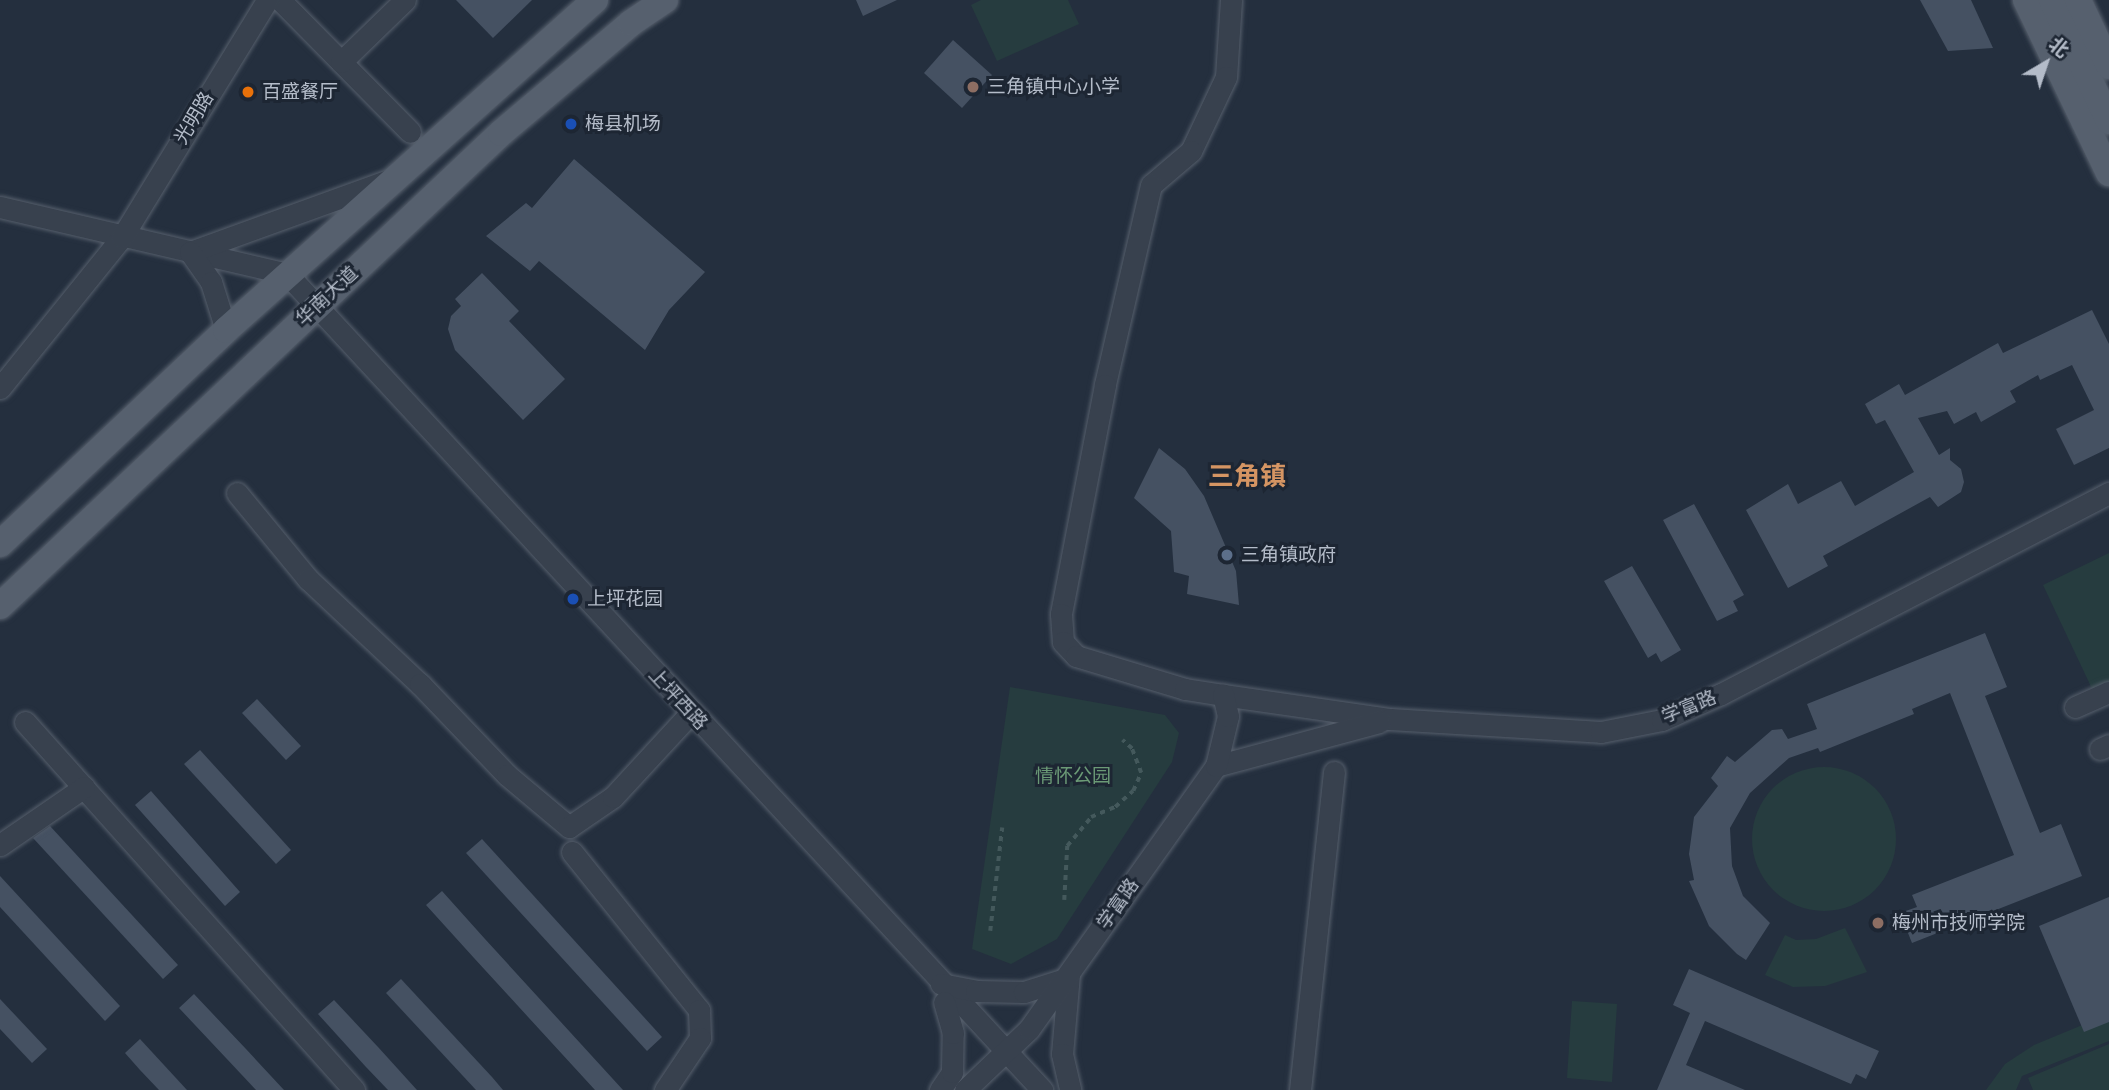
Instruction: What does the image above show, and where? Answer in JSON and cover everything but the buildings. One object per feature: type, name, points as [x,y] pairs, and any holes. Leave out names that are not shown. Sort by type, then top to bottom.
[{"type":"main road","points":[[0,544],[287,274],[595,0]]},
{"type":"main road","name":"华南大道","points":[[0,606],[466,166],[631,23],[666,0]]},
{"type":"main road","points":[[2026,0],[2109,173]]},
{"type":"main road","points":[[2052,0],[2109,121]]},
{"type":"main road","points":[[2078,0],[2109,65]]},
{"type":"main road","points":[[442,137],[466,166]]},
{"type":"street","name":"光明路","points":[[0,388],[122,237],[267,0]]},
{"type":"street","points":[[280,0],[410,132]]},
{"type":"street","points":[[341,62],[405,0]]},
{"type":"street","name":"学富路","points":[[1231,0],[1226,77],[1191,151],[1151,185],[1061,614],[1063,642],[1076,656],[1185,689],[1223,695],[1390,719],[1601,732],[1662,720],[1721,694],[2109,493]]},
{"type":"street","points":[[190,252],[398,177]]},
{"type":"street","points":[[0,207],[287,274],[311,310]]},
{"type":"street","points":[[190,252],[211,282],[226,330]]},
{"type":"street","name":"上坪西路","points":[[311,310],[684,720],[942,993]]},
{"type":"street","name":"上坪西路","points":[[311,310],[1004,1060],[1028,1090]]},
{"type":"street","points":[[237,493],[309,579],[420,684],[507,775],[569,827],[613,797],[684,720]]},
{"type":"street","points":[[2075,707],[2109,692]]},
{"type":"street","name":"学富路","points":[[976,1090],[1029,1029],[1216,766],[1228,716],[1223,695]]},
{"type":"street","points":[[1216,766],[1390,719]]},
{"type":"street","points":[[25,722],[354,1090]]},
{"type":"street","points":[[1300,1090],[1334,772]]},
{"type":"street","points":[[0,845],[83,787]]},
{"type":"street","points":[[572,852],[699,1010],[700,1038],[665,1090]]},
{"type":"street","points":[[940,1090],[951,1072],[953,1033],[942,993],[1024,992],[1067,976],[1062,1054],[1070,1090]]},
{"type":"street","name":"学富路","points":[[965,1090],[1004,1060]]},
{"type":"street","name":"上坪西路","points":[[1004,1060],[1042,1090]]},
{"type":"path","points":[[1064,900],[1067,846],[1091,817],[1115,807],[1133,792],[1141,773],[1132,749],[1122,740]]},
{"type":"path","points":[[990,931],[1002,828]]},
{"type":"green space","points":[[981,0],[1068,0],[1079,24],[997,61],[971,5]]},
{"type":"green space","points":[[2109,553],[2109,686],[2094,693],[2043,585]]},
{"type":"green space","name":"情怀公园","points":[[1010,687],[1165,715],[1179,733],[1172,762],[1057,939],[1011,964],[972,949]]},
{"type":"green space","points":[[1824,767],[1852,772],[1875,788],[1891,811],[1896,839],[1891,867],[1875,890],[1852,906],[1824,911],[1796,906],[1773,890],[1757,867],[1752,839],[1757,811],[1773,788],[1796,772]]},
{"type":"green space","points":[[1845,928],[1867,972],[1825,986],[1793,987],[1765,975],[1785,935],[1796,940],[1816,939]]},
{"type":"green space","points":[[1572,1001],[1617,1004],[1612,1082],[1567,1078]]},
{"type":"green space","points":[[2109,1014],[2109,1041],[2022,1076],[2016,1090],[1986,1090],[2005,1064],[2034,1045]]},
{"type":"green space","points":[[2109,1044],[2109,1090],[2033,1090],[2028,1078]]},
{"type":"place","name":"三角镇中心小学","points":[[973,87]]},
{"type":"place","name":"百盛餐厅","points":[[248,92]]},
{"type":"place","name":"梅县机场","points":[[571,124]]},
{"type":"place","name":"三角镇政府","points":[[1227,555]]},
{"type":"place","name":"上坪花园","points":[[573,599]]},
{"type":"place","name":"梅州市技师学院","points":[[1878,923]]},
{"type":"district","name":"三角镇","points":[[1247,476]]}]
